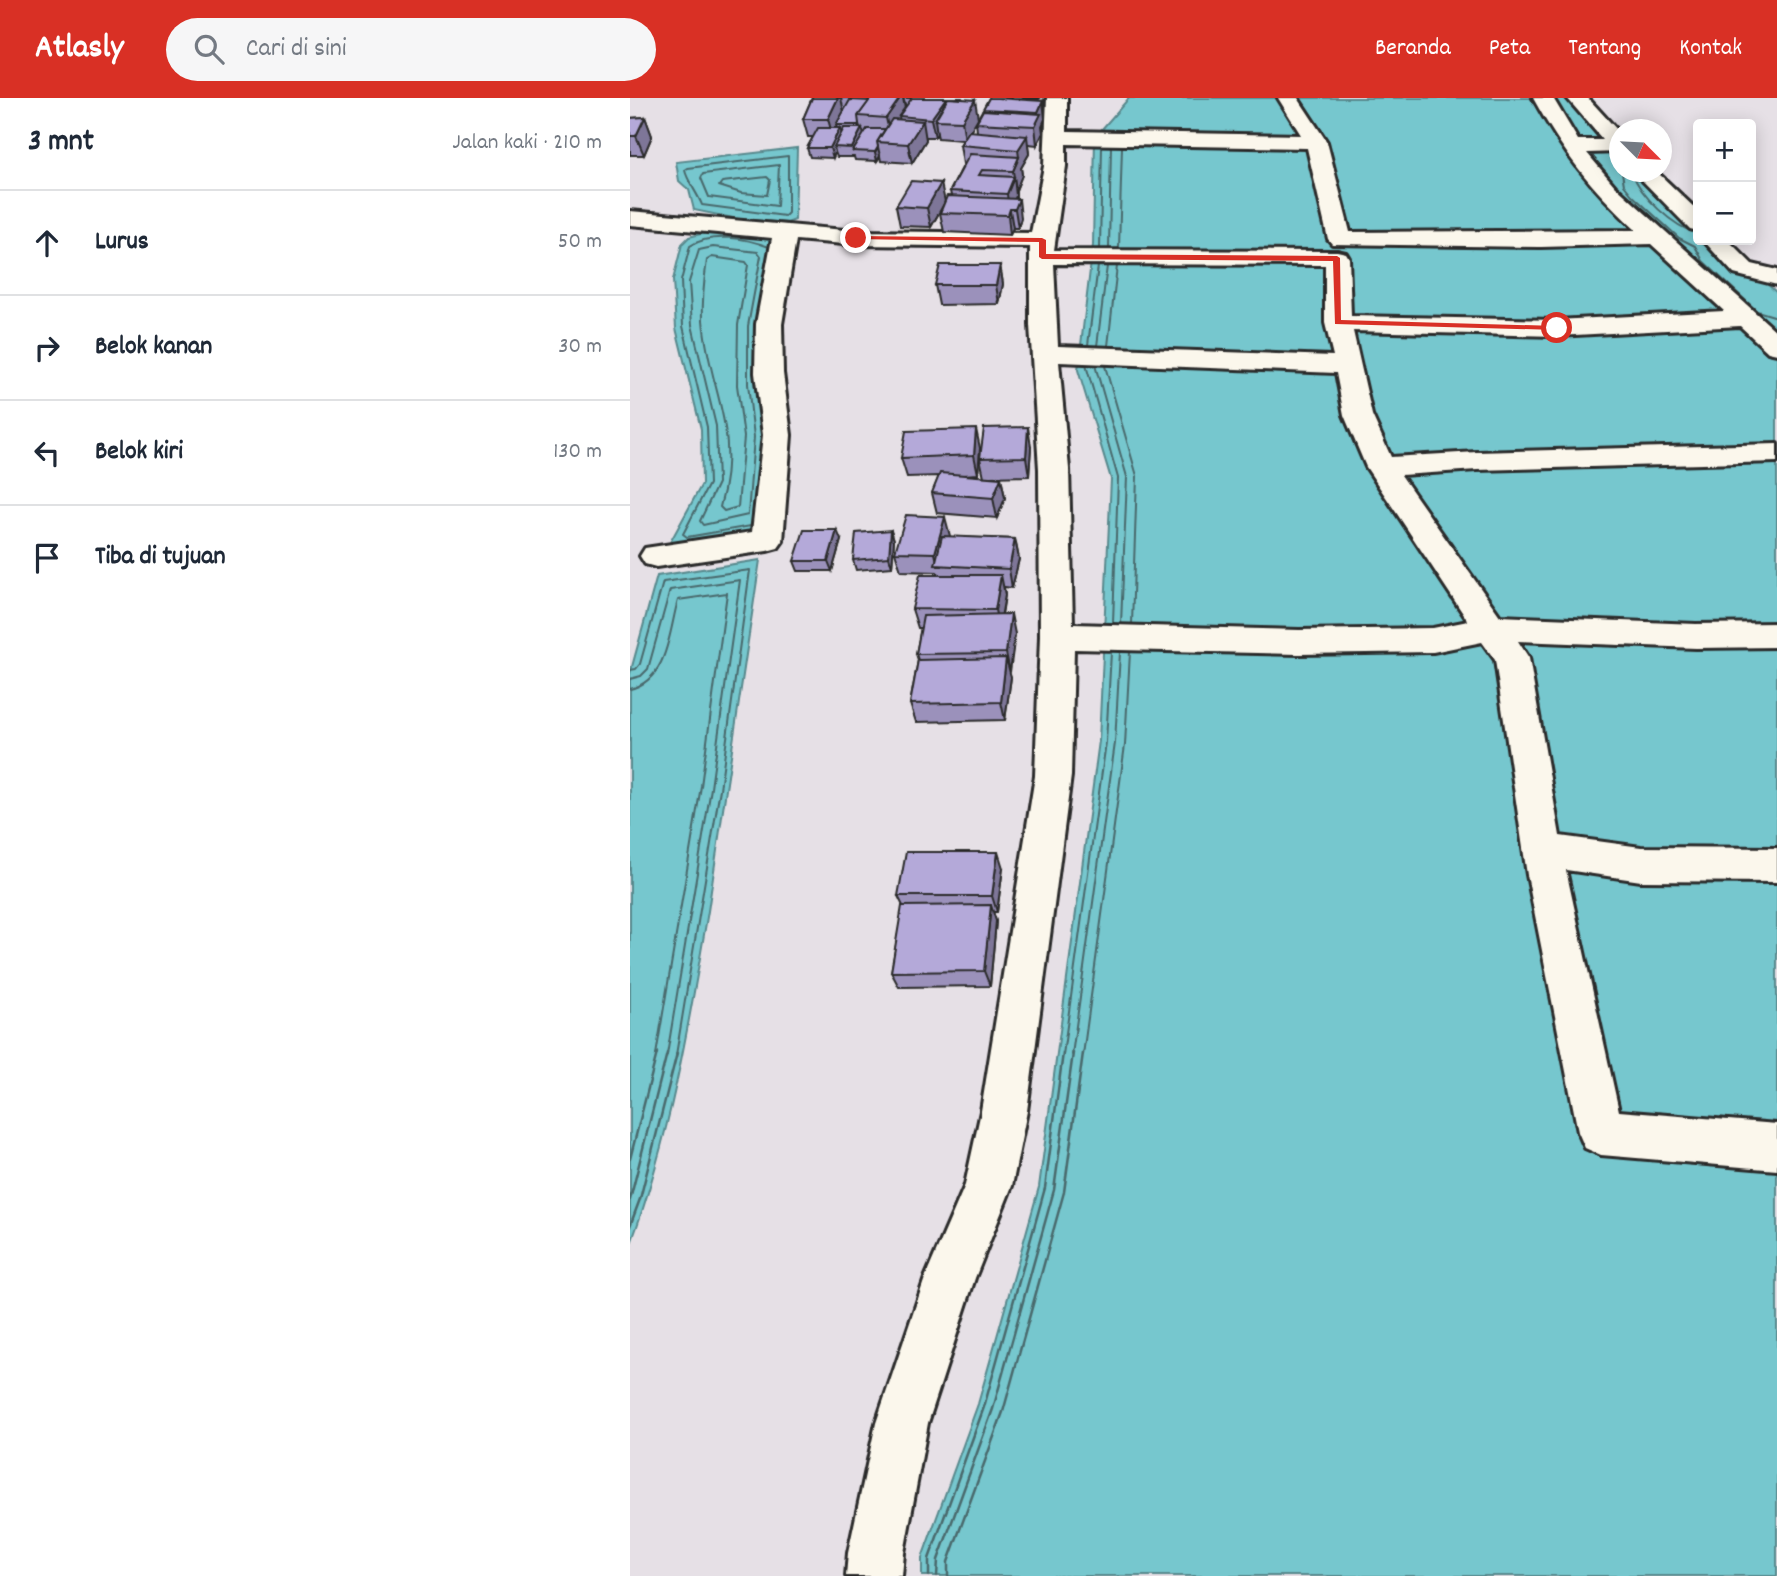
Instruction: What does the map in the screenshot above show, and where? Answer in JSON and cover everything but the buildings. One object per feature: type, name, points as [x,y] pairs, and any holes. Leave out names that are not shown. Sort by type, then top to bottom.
[{"type":"street","points":[[874,1576],[876,1553],[902,1423],[950,1278],[988,1186],[1004,1111],[1053,776],[1056,636],[1054,469],[1045,354],[1042,248],[1055,166],[1057,98]]},
{"type":"street","points":[[1288,98],[1316,142],[1340,239],[1541,240],[1656,237]]},
{"type":"street","points":[[1543,98],[1571,147],[1607,191],[1777,346]]},
{"type":"street","points":[[1577,98],[1609,135]]},
{"type":"street","points":[[1056,137],[1316,142]]},
{"type":"street","points":[[1571,147],[1609,146]]},
{"type":"street","points":[[1655,182],[1693,219]]},
{"type":"street","points":[[630,218],[856,238],[1042,248],[1337,258],[1338,323],[1359,415],[1381,467],[1512,658],[1543,850],[1601,1132],[1777,1147]]},
{"type":"street","points":[[656,556],[767,541],[777,435],[769,373],[769,324],[785,233]]},
{"type":"street","points":[[1720,245],[1743,269],[1777,278]]},
{"type":"street","points":[[1338,323],[1557,328],[1746,317]]},
{"type":"street","points":[[1045,354],[1348,365]]},
{"type":"street","points":[[1381,467],[1477,461],[1777,453]]},
{"type":"street","points":[[1056,636],[1299,642],[1433,640],[1490,628],[1696,636],[1777,635]]},
{"type":"street","points":[[1543,850],[1641,864],[1777,865]]},
{"type":"water","points":[[1129,98],[1585,98],[1609,128],[1609,182],[1657,182],[1693,216],[1693,245],[1724,245],[1777,293],[1777,1576],[922,1576],[922,1558],[978,1404],[1039,1187],[1099,741],[1111,479],[1078,370],[1093,245],[1095,137]]},
{"type":"water","points":[[797,148],[795,220],[787,223],[738,219],[694,210],[689,190],[679,181],[676,162]]},
{"type":"water","points":[[712,231],[767,237],[779,245],[764,383],[762,531],[667,548],[702,484],[701,429],[676,328],[673,280],[682,244],[689,237]]},
{"type":"water","points":[[760,560],[708,911],[686,1038],[656,1164],[630,1246],[630,674],[657,576]]},
{"type":"route","points":[[856,238],[1042,240],[1042,257],[1337,258],[1338,323],[1557,328]]}]
